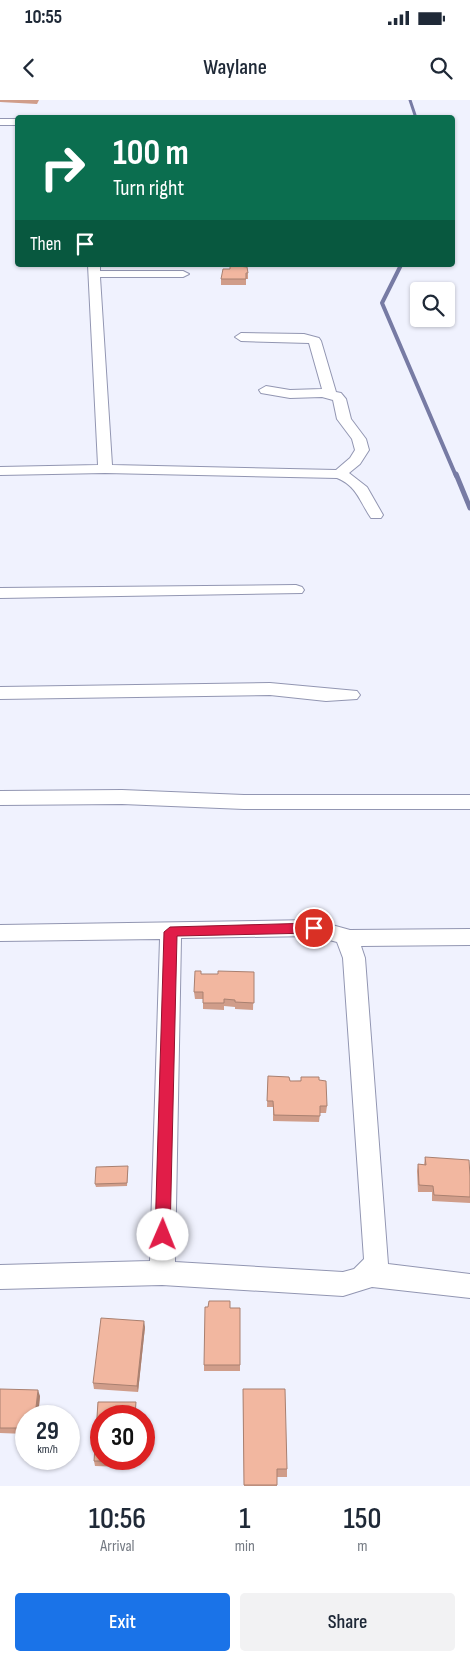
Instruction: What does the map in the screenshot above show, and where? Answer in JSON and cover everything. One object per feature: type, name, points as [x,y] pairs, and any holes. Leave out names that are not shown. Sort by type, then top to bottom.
[{"type":"street","points":[[0,122],[15,122]]},
{"type":"street","points":[[105,470],[94,270],[183,274]]},
{"type":"street","points":[[241,337],[304,338],[315,341],[330,394]]},
{"type":"street","points":[[266,390],[290,394],[330,394],[339,399],[344,419],[359,439],[362,450],[355,461],[339,474]]},
{"type":"street","points":[[0,471],[105,470],[339,474],[355,481],[369,500],[376,515]]},
{"type":"street","points":[[0,593],[296,590]]},
{"type":"street","points":[[0,693],[270,689],[326,695],[351,695]]},
{"type":"street","points":[[0,798],[122,797],[244,802],[470,802]]},
{"type":"street","points":[[0,933],[170,932],[314,928],[339,933],[346,938],[354,958],[377,1252],[377,1261],[370,1274],[356,1283],[343,1284],[162,1273],[0,1277]]},
{"type":"street","points":[[162,1273],[170,932]]},
{"type":"street","points":[[346,938],[470,937]]},
{"type":"street","points":[[370,1274],[470,1286]]},
{"type":"building","points":[[230,267],[247,267],[246,279],[221,279],[223,269],[230,269]]},
{"type":"building","points":[[195,971],[201,971],[201,974],[218,974],[218,971],[254,972],[254,1003],[235,1002],[235,1000],[224,999],[224,1003],[203,1003],[203,992],[194,992]]},
{"type":"building","points":[[268,1076],[289,1077],[290,1081],[301,1081],[301,1077],[319,1077],[319,1080],[326,1081],[327,1106],[320,1106],[320,1116],[274,1115],[273,1101],[267,1101]]},
{"type":"building","points":[[425,1157],[469,1160],[470,1197],[434,1195],[433,1186],[419,1185],[418,1164],[426,1165]]},
{"type":"building","points":[[128,1166],[127,1183],[95,1184],[96,1167]]},
{"type":"building","points":[[209,1301],[230,1301],[230,1308],[240,1308],[240,1365],[204,1365],[205,1307],[208,1307]]},
{"type":"building","points":[[101,1318],[144,1321],[137,1386],[93,1383]]},
{"type":"building","points":[[0,1389],[38,1390],[36,1405],[15,1405],[15,1428],[0,1428]]},
{"type":"building","points":[[243,1389],[285,1389],[287,1469],[277,1469],[277,1485],[244,1485]]},
{"type":"building","points":[[98,1402],[136,1402],[136,1405],[98,1405]]},
{"type":"waterway","points":[[410,100],[415,115]]},
{"type":"waterway","points":[[400,267],[382,303],[456,476]]},
{"type":"waterway","points":[[456,474],[470,508]]},
{"type":"route","points":[[163,1235],[170,932],[314,928]]}]
